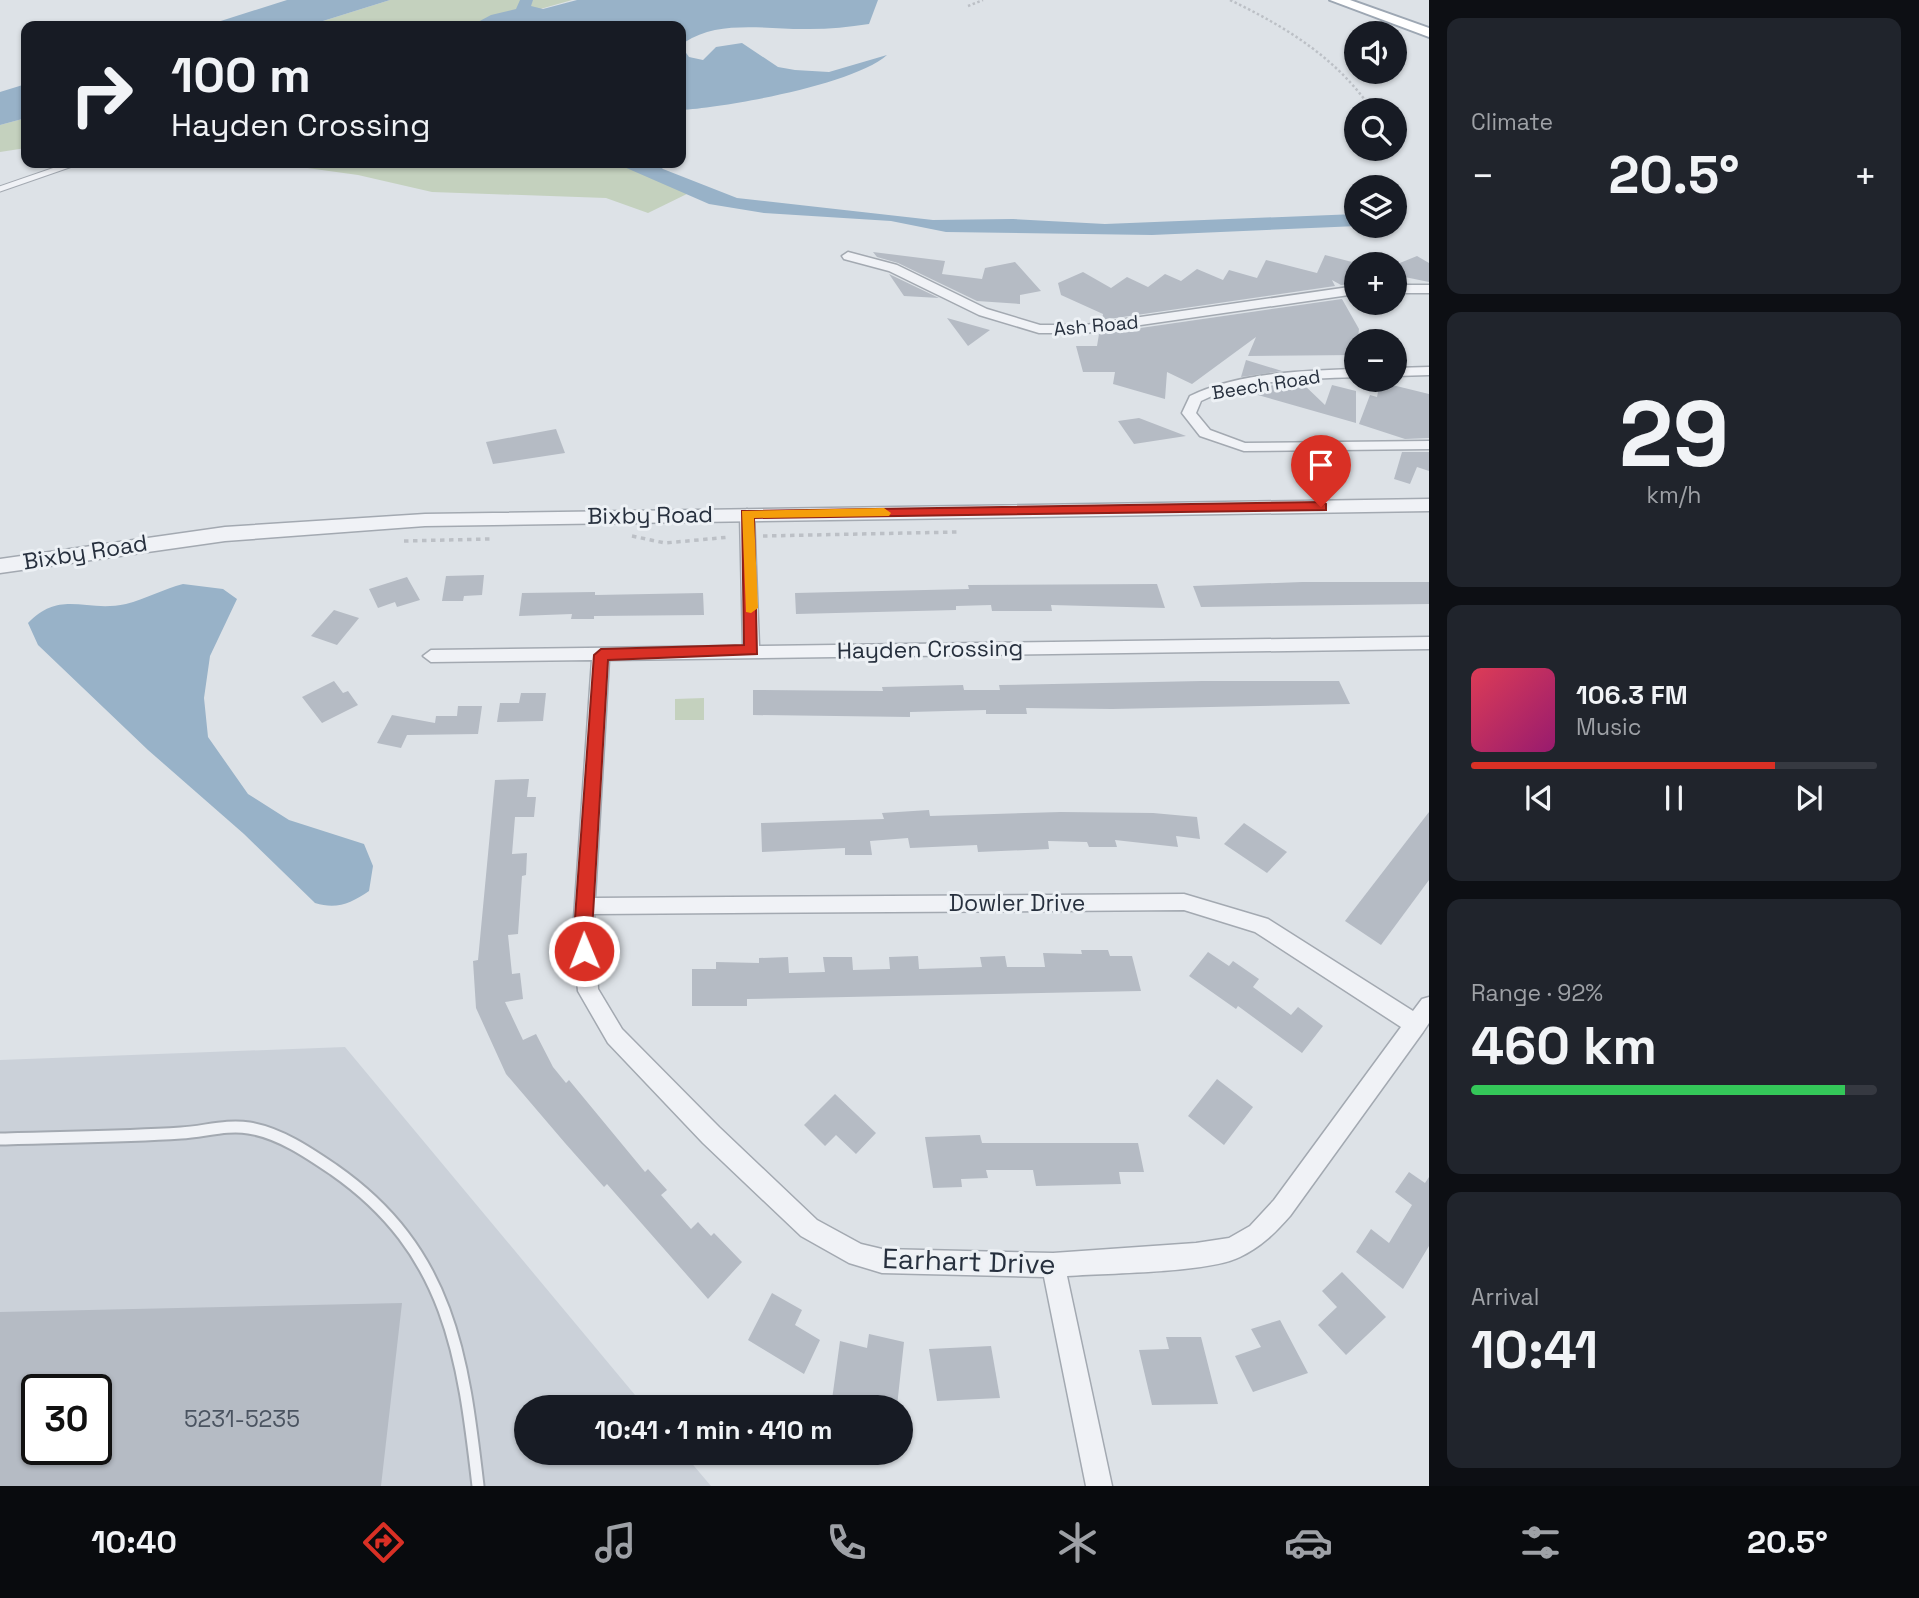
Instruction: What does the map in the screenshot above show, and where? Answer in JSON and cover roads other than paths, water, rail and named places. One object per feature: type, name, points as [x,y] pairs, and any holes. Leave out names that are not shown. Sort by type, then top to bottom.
[{"type":"main road","points":[[1336,0],[1429,33]]},
{"type":"street","name":"Ash Road","points":[[848,256],[893,268],[983,312],[1022,326],[1046,330],[1085,329],[1344,292]]},
{"type":"street","points":[[1407,289],[1429,289]]},
{"type":"street","points":[[1407,372],[1429,371]]},
{"type":"street","name":"Beech Road","points":[[1344,373],[1312,374],[1212,390],[1195,399],[1189,413],[1205,433],[1244,447],[1429,445]]},
{"type":"street","name":"Bixby Road","points":[[0,566],[153,542],[297,527],[467,519],[1429,505]]},
{"type":"street","points":[[747,514],[751,650]]},
{"type":"street","name":"Hayden Crossing","points":[[431,656],[1429,643]]},
{"type":"street","name":"Earhart Drive","points":[[601,655],[583,932],[588,991],[615,1036],[711,1135],[809,1228],[857,1255],[882,1261],[1053,1265],[1196,1255],[1232,1249],[1258,1234],[1298,1187],[1423,1015]]},
{"type":"street","name":"Dowler Drive","points":[[585,906],[1184,902],[1261,925],[1423,1015]]},
{"type":"street","points":[[1053,1265],[1099,1486]]},
{"type":"lane","points":[[0,189],[61,168]]},
{"type":"lane","points":[[0,1139],[249,1128],[294,1146],[338,1171],[381,1203],[416,1249],[441,1297],[459,1349],[468,1398],[478,1486]]},
{"type":"water","points":[[287,0],[390,0],[323,21],[221,21]]},
{"type":"water","points":[[520,0],[533,0],[531,6],[543,9],[577,0],[878,0],[869,24],[817,29],[729,28],[714,30],[686,42],[686,21],[480,21],[491,15],[516,9]]},
{"type":"water","points":[[742,43],[778,67],[829,72],[887,55],[870,66],[819,85],[728,104],[686,109],[686,53],[689,57],[703,60],[716,47]]},
{"type":"water","points":[[21,86],[21,119],[0,125],[0,92]]},
{"type":"water","points":[[626,168],[662,168],[737,198],[933,220],[1013,219],[1105,224],[1344,214],[1344,227],[1152,235],[946,232],[891,221],[764,213],[709,204]]},
{"type":"water","points":[[183,584],[223,589],[237,599],[210,656],[204,698],[208,737],[248,794],[289,820],[364,844],[373,866],[369,891],[356,899],[330,906],[315,903],[244,834],[148,750],[38,645],[28,623],[51,607],[63,604],[126,604]]}]
